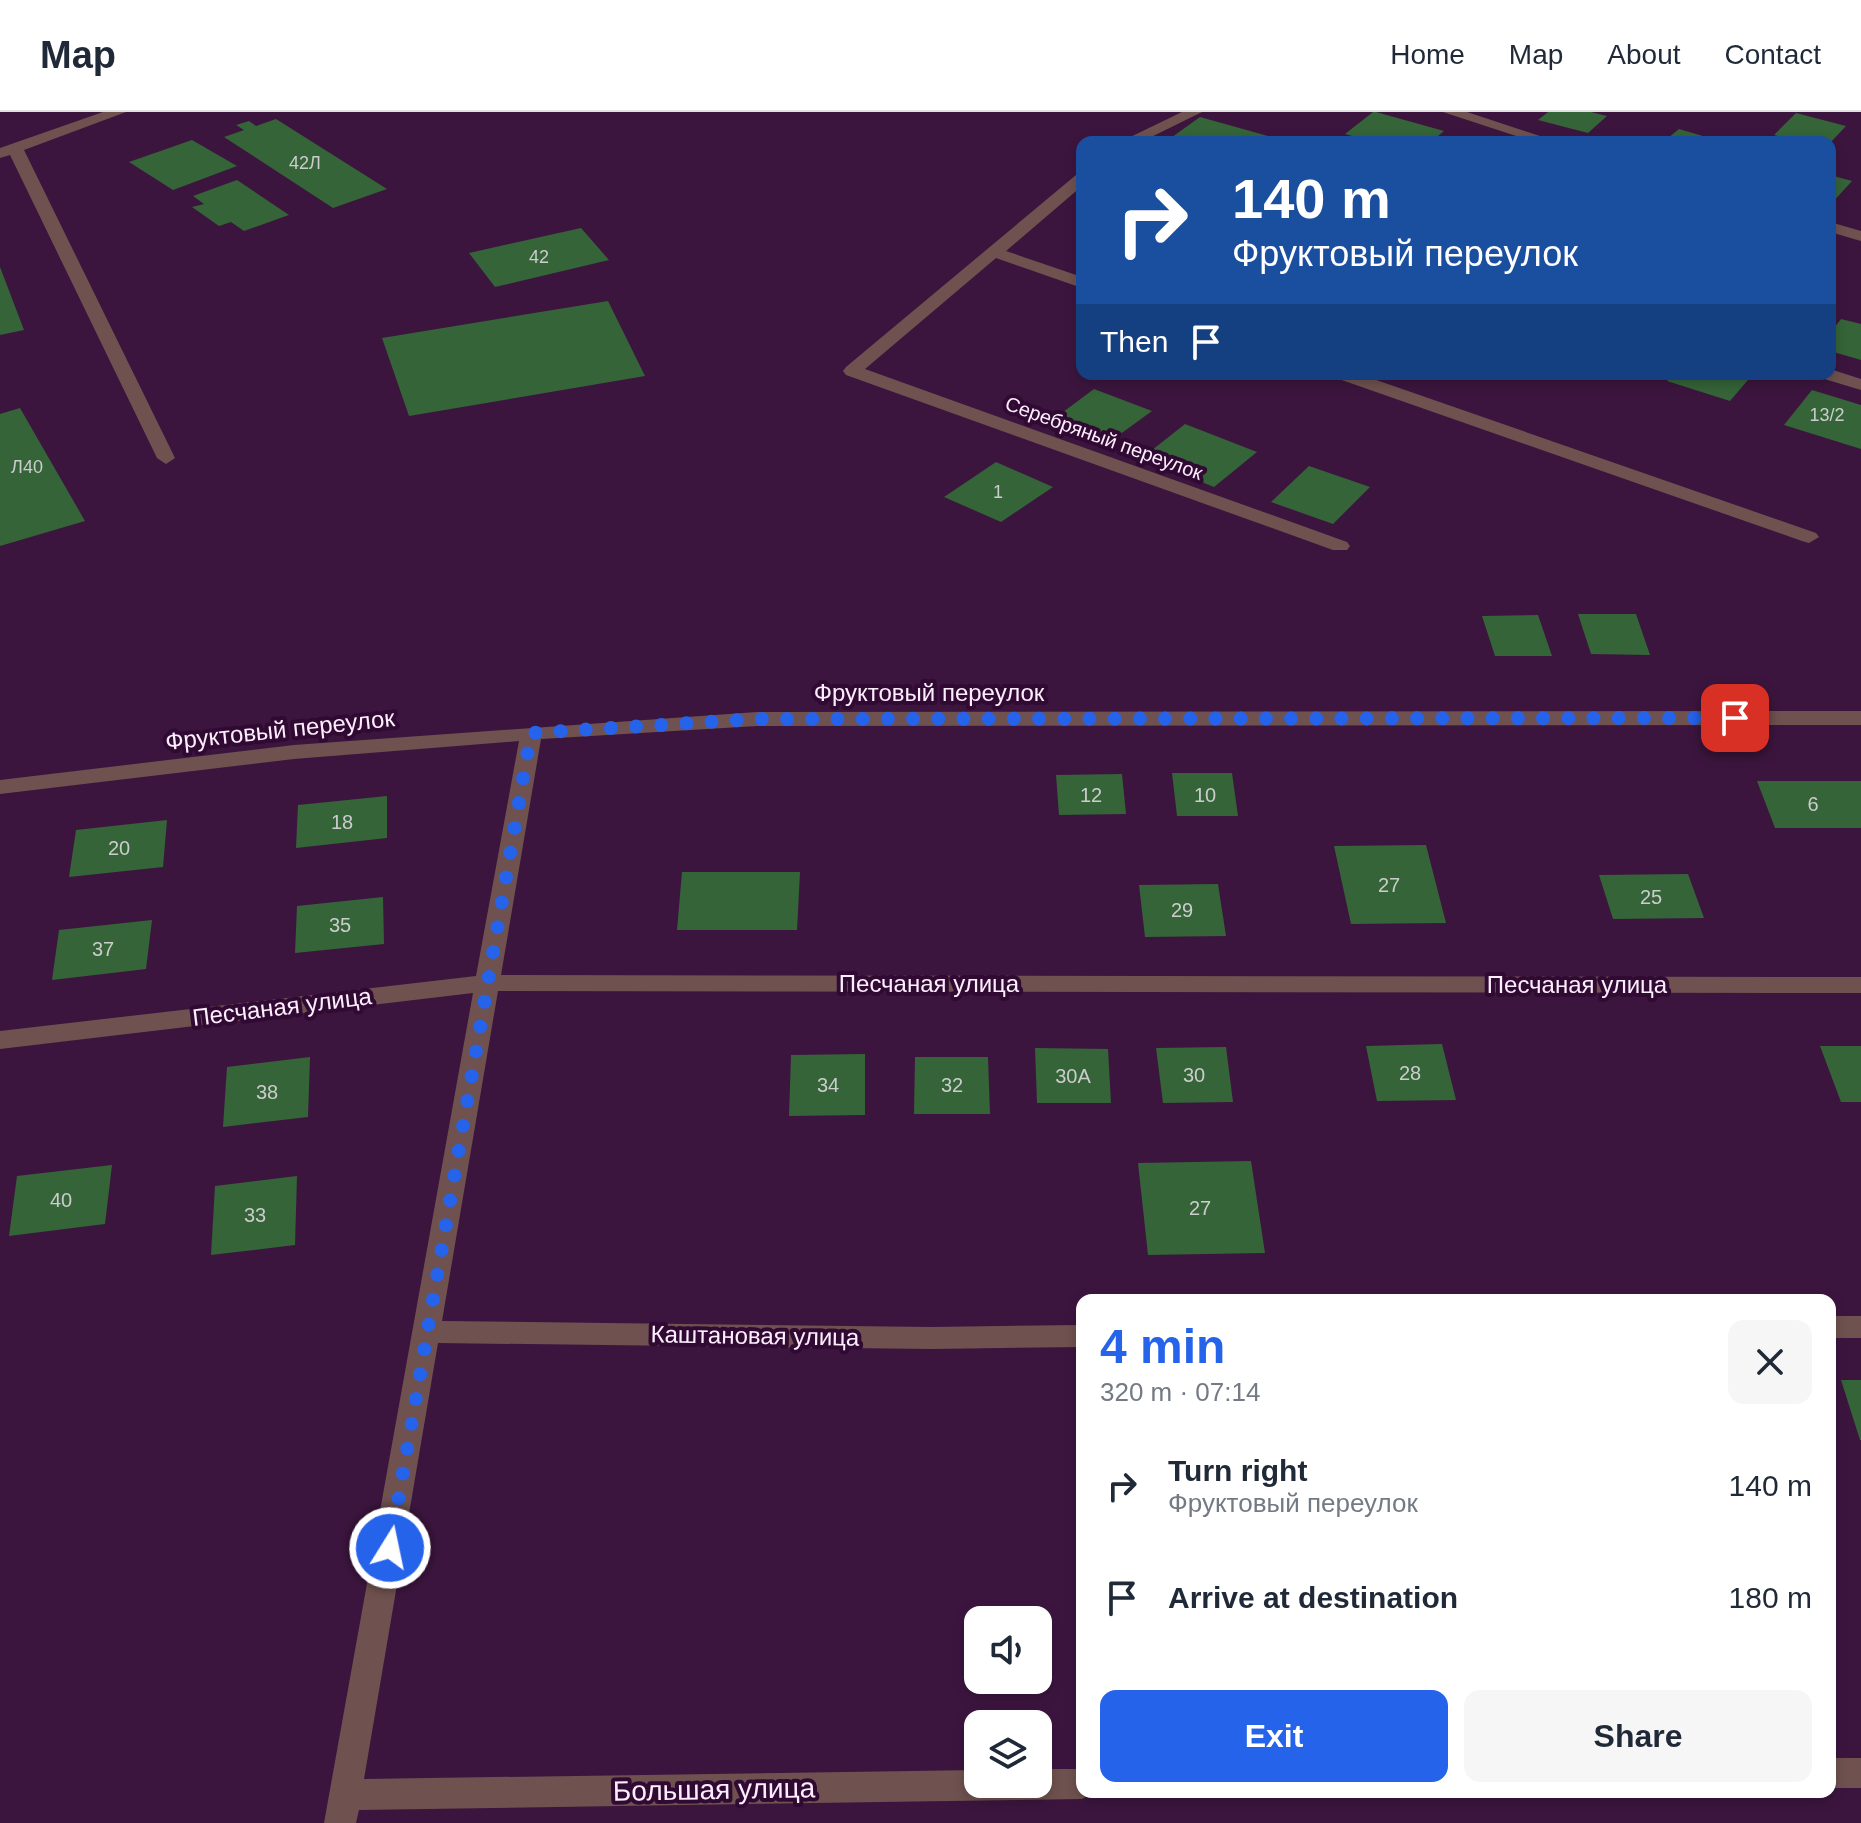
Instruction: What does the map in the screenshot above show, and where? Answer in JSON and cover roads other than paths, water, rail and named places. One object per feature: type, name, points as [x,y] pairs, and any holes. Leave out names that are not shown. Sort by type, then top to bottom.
[{"type":"street","points":[[118,112],[8,150],[166,458]]},
{"type":"street","points":[[1141,136],[1194,112]]},
{"type":"street","points":[[1451,112],[1530,136]]},
{"type":"street","points":[[994,252],[1076,183]]},
{"type":"street","points":[[1836,229],[1861,236]]},
{"type":"street","points":[[994,252],[1076,281]]},
{"type":"street","name":"Серебряный переулок","points":[[994,252],[852,371],[1340,546]]},
{"type":"street","points":[[1836,377],[1861,385]]},
{"type":"street","points":[[1359,380],[1809,537]]},
{"type":"street","name":"Фруктовый переулок","points":[[0,787],[294,752],[757,719],[1861,718]]},
{"type":"street","points":[[343,1809],[531,733]]},
{"type":"street","name":"Песчаная улица","points":[[0,1040],[489,983],[1861,985]]},
{"type":"street","points":[[1836,1327],[1861,1327]]},
{"type":"street","name":"Каштановая улица","points":[[428,1332],[931,1338],[1076,1336]]},
{"type":"street","points":[[1836,1773],[1861,1773]]},
{"type":"street","name":"Большая улица","points":[[343,1809],[1076,1784]]}]
